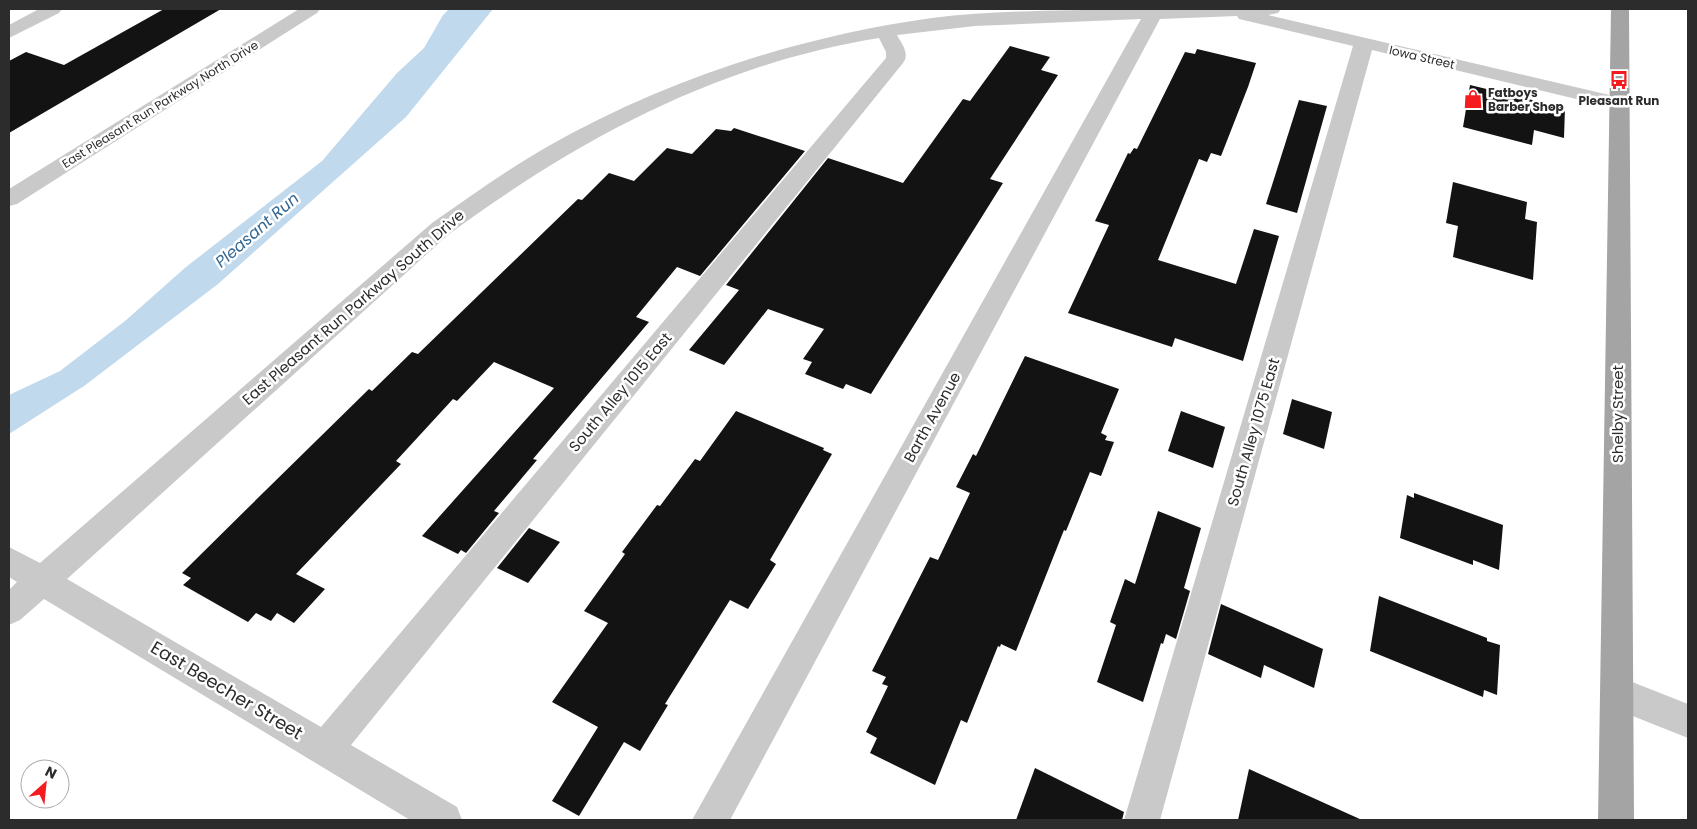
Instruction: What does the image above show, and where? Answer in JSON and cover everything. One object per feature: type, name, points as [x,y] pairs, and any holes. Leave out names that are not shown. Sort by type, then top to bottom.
[{"type":"main road","name":"Shelby Street","points":[[1616,820],[1618,103],[1620,9]]},
{"type":"street","points":[[9,32],[53,9]]},
{"type":"street","name":"East Pleasant Run Parkway North Drive","points":[[9,199],[311,9]]},
{"type":"street","name":"East Pleasant Run Parkway South Drive","points":[[9,610],[419,246],[462,212],[518,173],[617,116],[699,81],[797,50],[885,31],[981,20],[1272,9]]},
{"type":"street","name":"Iowa Street","points":[[1225,10],[1618,103]]},
{"type":"street","name":"Barth Avenue","points":[[710,820],[1154,13]]},
{"type":"street","name":"South Alley 1015 East","points":[[325,749],[896,59],[896,52],[885,31]]},
{"type":"street","name":"South Alley 1075 East","points":[[1142,820],[1364,43]]},
{"type":"street","name":"East Beecher Street","points":[[9,560],[444,820]]},
{"type":"street","points":[[1617,693],[1688,721]]},
{"type":"water","name":"Pleasant Run","points":[[449,9],[493,9],[406,117],[218,284],[84,386],[9,434],[9,395],[60,371],[125,321],[186,267],[322,161],[397,73],[424,48],[443,15]]},
{"type":"building","points":[[164,9],[221,9],[9,133],[9,61],[26,52],[64,65]]},
{"type":"building","points":[[1010,46],[1050,57],[1041,70],[1058,75],[990,179],[1003,183],[871,394],[846,384],[843,389],[805,374],[812,362],[803,359],[824,329],[768,309],[724,365],[689,350],[739,290],[726,285],[828,158],[903,183],[963,99],[970,101]]},
{"type":"building","points":[[1197,49],[1256,63],[1221,156],[1211,153],[1207,162],[1199,159],[1158,260],[1236,284],[1254,229],[1279,236],[1243,361],[1175,338],[1172,347],[1068,313],[1109,225],[1095,221],[1128,153],[1130,154],[1134,148],[1137,149],[1185,52],[1195,54]]},
{"type":"building","points":[[1470,85],[1565,108],[1564,138],[1534,130],[1532,145],[1463,127]]},
{"type":"building","points":[[1299,100],[1327,106],[1297,213],[1266,204]]},
{"type":"building","points":[[734,128],[805,151],[700,276],[677,267],[636,317],[649,322],[533,459],[537,460],[494,511],[499,513],[466,553],[461,550],[458,554],[422,536],[554,388],[494,362],[457,401],[453,399],[396,461],[401,464],[296,574],[325,589],[294,623],[277,613],[271,621],[256,613],[248,622],[183,585],[191,578],[182,573],[369,389],[372,391],[412,352],[418,354],[578,199],[582,200],[609,173],[634,181],[667,148],[692,154],[716,129],[731,131]]},
{"type":"building","points":[[1453,182],[1527,202],[1525,219],[1537,222],[1533,280],[1453,257],[1458,226],[1446,223]]},
{"type":"building","points":[[1025,356],[1119,389],[1101,433],[1107,436],[1105,440],[1114,442],[1101,476],[1090,472],[1066,531],[1064,530],[1016,651],[1001,644],[1000,647],[998,646],[967,723],[961,720],[935,785],[870,753],[877,738],[866,732],[888,686],[882,684],[886,677],[872,671],[930,557],[938,560],[970,493],[956,487],[973,454],[976,456]]},
{"type":"building","points":[[1292,399],[1332,412],[1324,449],[1283,434]]},
{"type":"building","points":[[736,411],[824,448],[823,450],[832,454],[770,560],[776,564],[748,609],[730,600],[665,704],[668,705],[640,751],[624,742],[579,816],[552,801],[598,727],[552,702],[608,623],[584,611],[625,554],[622,552],[657,505],[660,506],[695,459],[700,461]]},
{"type":"building","points":[[1181,411],[1225,427],[1213,468],[1168,451]]},
{"type":"building","points":[[1414,493],[1503,525],[1499,570],[1473,560],[1473,565],[1400,538],[1407,495],[1414,498]]},
{"type":"building","points":[[1158,511],[1201,528],[1184,588],[1190,591],[1176,639],[1166,634],[1163,644],[1161,643],[1143,702],[1097,682],[1116,625],[1110,622],[1125,579],[1135,584]]},
{"type":"building","points":[[529,528],[560,542],[528,583],[497,568]]},
{"type":"building","points":[[1379,596],[1487,638],[1487,641],[1500,645],[1497,695],[1484,690],[1483,697],[1370,651]]},
{"type":"building","points":[[1221,604],[1323,649],[1314,688],[1264,665],[1261,678],[1208,654]]},
{"type":"building","points":[[1035,768],[1124,812],[1122,820],[1016,820]]},
{"type":"building","points":[[1249,769],[1362,820],[1238,820]]},
{"type":"place","name":"Pleasant Run","points":[[1619,80]]},
{"type":"place","name":"Fatboys Barber Shop","points":[[1473,99]]}]
